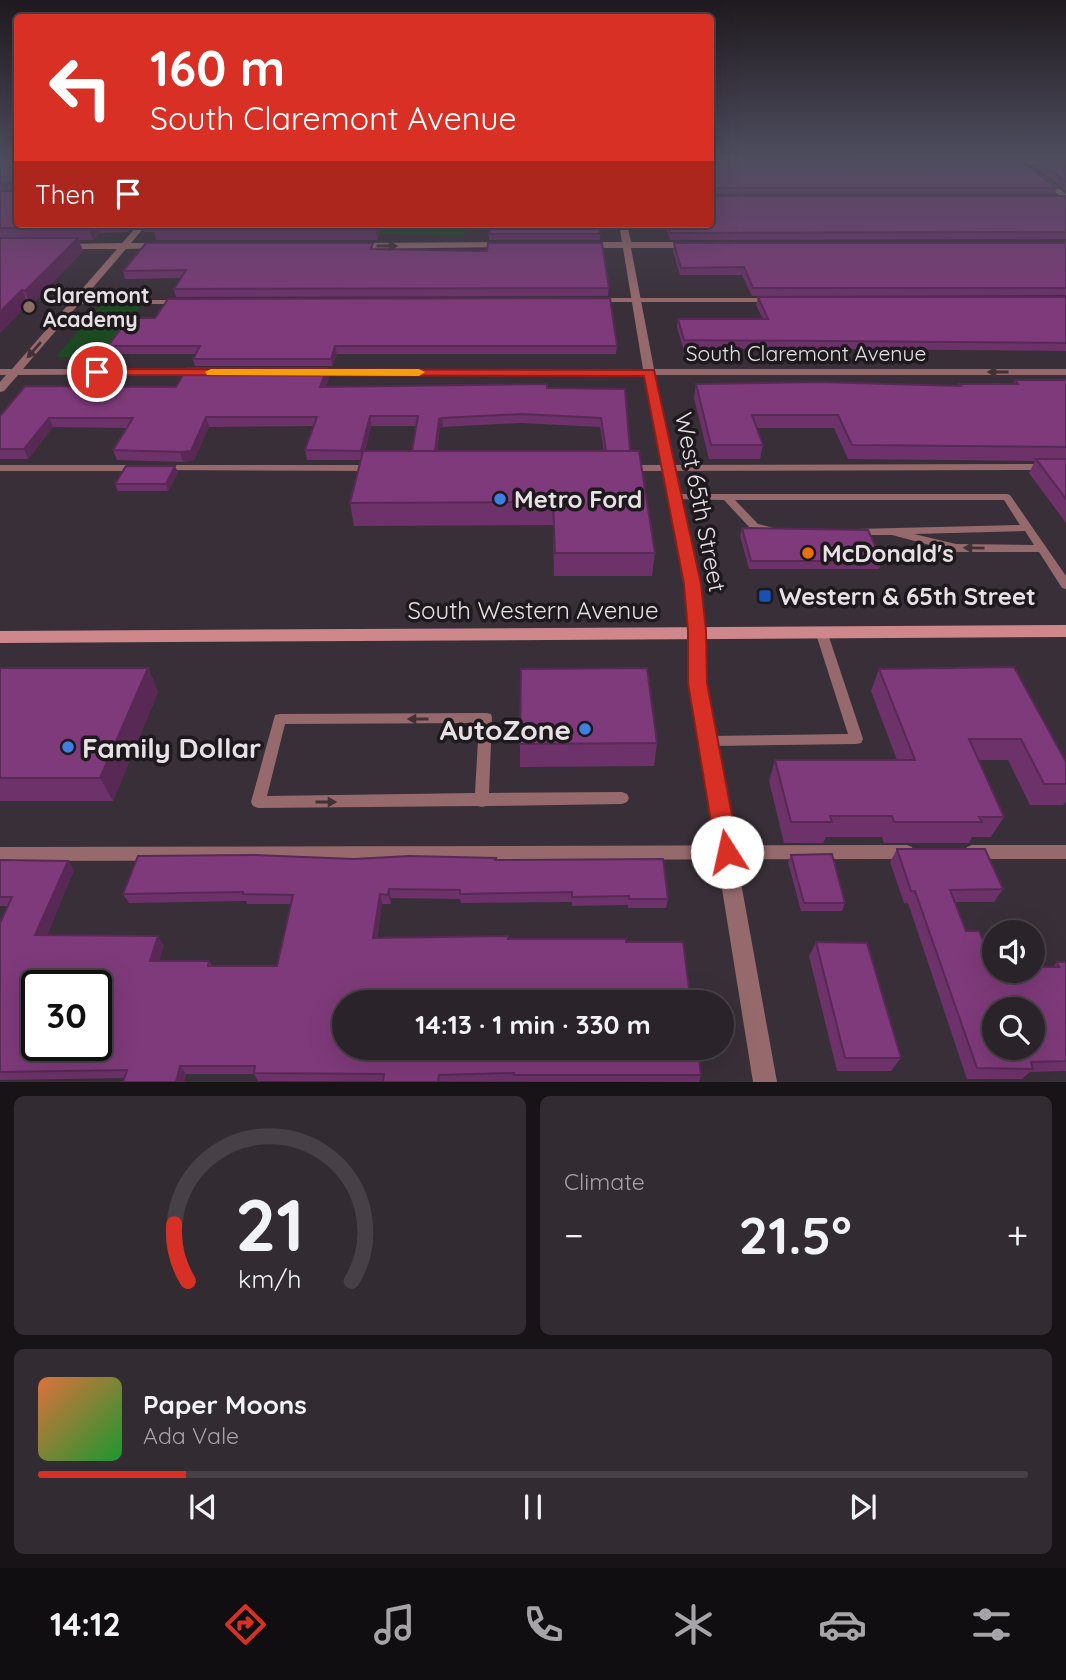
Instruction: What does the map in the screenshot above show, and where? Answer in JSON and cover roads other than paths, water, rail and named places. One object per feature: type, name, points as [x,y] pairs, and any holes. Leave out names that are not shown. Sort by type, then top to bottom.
[{"type":"main road","name":"South Western Avenue","points":[[0,637],[1066,631]]},
{"type":"street","points":[[0,389],[140,228]]},
{"type":"street","name":"West 65th Street","points":[[624,228],[692,584],[697,631],[697,683],[765,1082]]},
{"type":"street","points":[[576,246],[703,245]]},
{"type":"street","points":[[50,246],[173,246]]},
{"type":"street","points":[[340,246],[520,246]]},
{"type":"street","points":[[0,372],[221,372]]},
{"type":"street","name":"South Claremont Avenue","points":[[304,372],[1066,372]]},
{"type":"lane","points":[[584,300],[773,300]]},
{"type":"lane","points":[[75,302],[196,302]]},
{"type":"lane","points":[[610,468],[1066,467]]},
{"type":"lane","points":[[0,468],[388,468]]},
{"type":"lane","points":[[675,497],[1007,497],[1066,584]]},
{"type":"lane","points":[[727,498],[754,526],[765,531],[791,531]]},
{"type":"lane","points":[[893,532],[907,529],[1028,528]]},
{"type":"lane","points":[[842,531],[893,532],[956,548],[1042,549]]},
{"type":"lane","points":[[708,741],[856,739],[821,631]]},
{"type":"lane","points":[[482,802],[486,718],[280,719],[258,802],[482,802],[622,798]]},
{"type":"lane","points":[[0,854],[919,852]]},
{"type":"lane","points":[[959,852],[1066,852]]},
{"type":"place","name":"Claremont Academy","points":[[29,307]]},
{"type":"place","name":"Metro Ford","points":[[500,499]]},
{"type":"place","name":"McDonald's","points":[[808,553]]},
{"type":"place","name":"Western & 65th Street","points":[[765,596]]},
{"type":"place","name":"AutoZone","points":[[585,729]]},
{"type":"place","name":"Family Dollar","points":[[68,747]]}]
